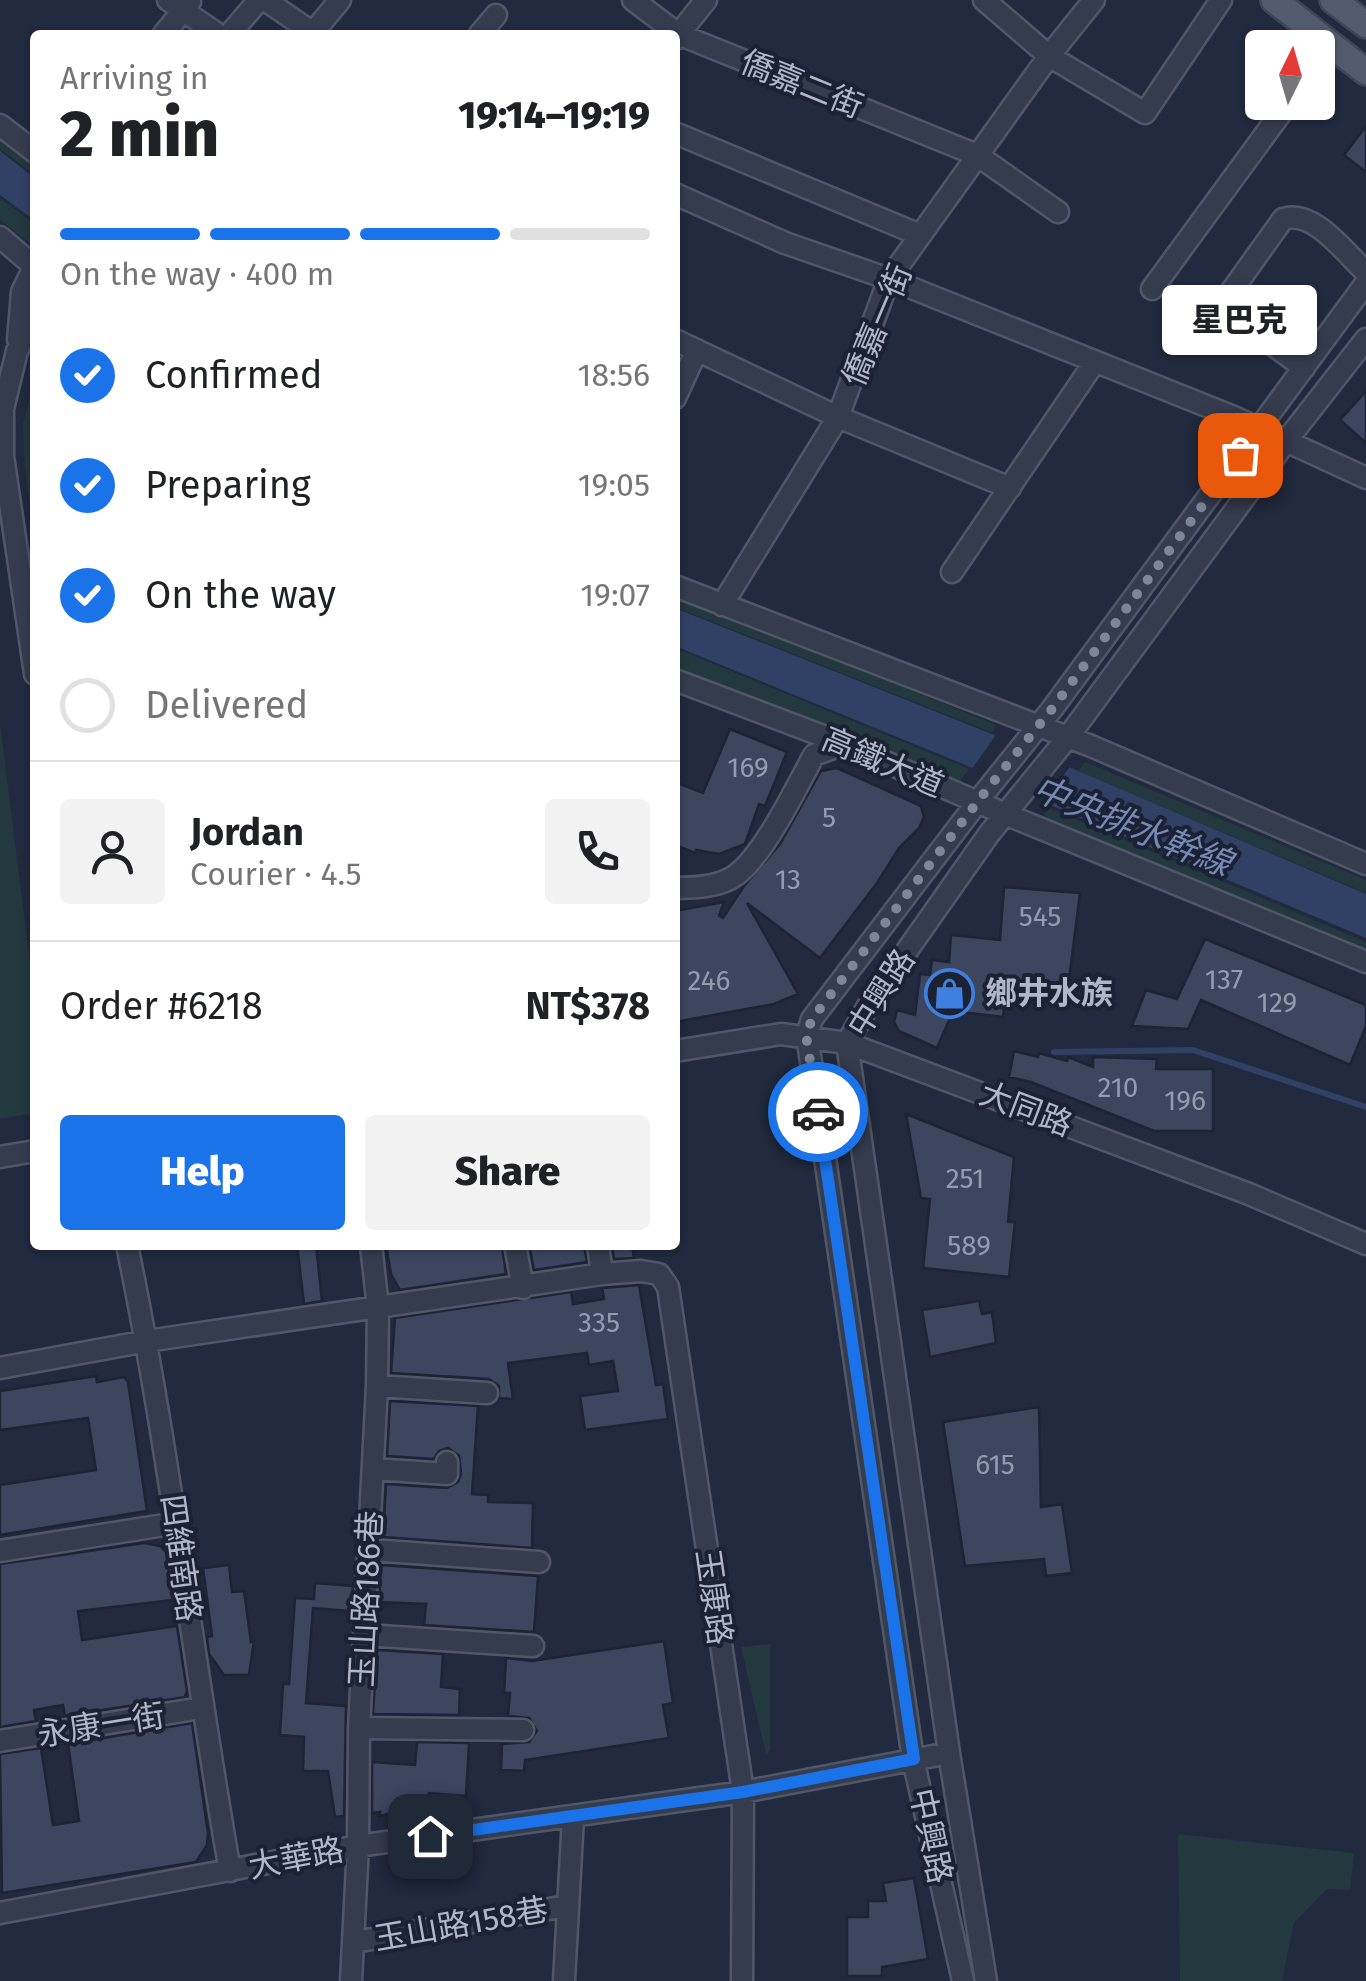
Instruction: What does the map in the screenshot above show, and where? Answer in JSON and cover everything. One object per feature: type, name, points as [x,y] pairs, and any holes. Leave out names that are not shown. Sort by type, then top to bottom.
[{"type":"main road","points":[[1274,0],[1302,30]]},
{"type":"main road","points":[[1333,0],[1366,25]]},
{"type":"main road","points":[[1335,59],[1366,72]]},
{"type":"street","points":[[234,30],[262,0],[307,30]]},
{"type":"street","points":[[316,30],[340,0]]},
{"type":"street","name":"僑嘉二街","points":[[633,0],[669,30]]},
{"type":"street","points":[[680,31],[706,0]]},
{"type":"street","points":[[984,0],[1049,56],[1145,113],[1221,0]]},
{"type":"street","name":"僑嘉一街","points":[[722,605],[838,417],[889,279],[1049,56],[1094,0]]},
{"type":"street","points":[[166,30],[180,4],[213,30]]},
{"type":"street","points":[[483,30],[496,15]]},
{"type":"street","name":"僑嘉二街","points":[[680,38],[977,154],[1058,212]]},
{"type":"street","points":[[1152,289],[1276,120]]},
{"type":"street","points":[[0,125],[30,148]]},
{"type":"street","points":[[680,135],[920,235]]},
{"type":"street","points":[[680,196],[785,244],[889,279],[1260,428],[1366,478]]},
{"type":"street","points":[[1304,368],[1232,314],[1228,296],[1283,219],[1295,215],[1308,219],[1366,272]]},
{"type":"street","points":[[0,237],[30,262]]},
{"type":"street","points":[[30,276],[22,292],[17,351],[4,409],[3,456],[30,630]]},
{"type":"street","points":[[1039,726],[1366,283]]},
{"type":"street","points":[[17,351],[30,326]]},
{"type":"street","points":[[1068,737],[1366,339]]},
{"type":"street","points":[[680,342],[838,417],[1010,488]]},
{"type":"street","points":[[680,387],[696,350]]},
{"type":"street","points":[[952,572],[1094,363]]},
{"type":"street","points":[[680,588],[1068,737],[1366,864]]},
{"type":"street","name":"高鐵大道","points":[[680,682],[1008,810],[1366,962]]},
{"type":"street","name":"中興路","points":[[962,1981],[914,1759],[806,1035],[812,1019],[1039,726]]},
{"type":"street","name":"中興路","points":[[986,1981],[949,1753],[847,1043],[868,1006],[1008,810],[1068,737]]},
{"type":"street","points":[[680,888],[702,888],[736,875],[768,838],[814,755],[844,744]]},
{"type":"street","name":"大同路","points":[[680,1049],[781,1034],[847,1043],[1249,1194],[1366,1244]]},
{"type":"street","points":[[0,1157],[30,1152]]},
{"type":"street","name":"四維南路","points":[[129,1250],[147,1341],[230,1871]]},
{"type":"street","name":"玉山路186巷","points":[[351,1981],[377,1386],[378,1308],[372,1250]]},
{"type":"street","points":[[516,1250],[522,1288]]},
{"type":"street","points":[[599,1250],[602,1274]]},
{"type":"street","name":"玉康路","points":[[0,1368],[147,1341],[602,1274],[659,1274],[668,1287],[743,1792],[742,1981]]},
{"type":"street","points":[[377,1386],[487,1394]]},
{"type":"street","name":"玉山路186巷","points":[[372,1470],[447,1474],[447,1462]]},
{"type":"street","points":[[0,1552],[176,1523]]},
{"type":"street","points":[[370,1550],[539,1562]]},
{"type":"street","points":[[365,1635],[533,1646]]},
{"type":"street","name":"永康一街","points":[[0,1741],[202,1708]]},
{"type":"street","name":"玉山路186巷","points":[[360,1728],[523,1730]]},
{"type":"street","name":"大華路","points":[[0,1913],[358,1846],[743,1792],[949,1753]]},
{"type":"street","name":"玉山路158巷","points":[[564,1981],[573,1818]]},
{"type":"street","name":"玉山路158巷","points":[[354,1942],[567,1906]]},
{"type":"green space","points":[[0,137],[30,160],[30,171],[0,149]]},
{"type":"green space","points":[[0,198],[30,220],[30,243],[0,220]]},
{"type":"green space","points":[[30,396],[30,506],[25,467],[23,424]]},
{"type":"green space","points":[[680,596],[996,725],[993,733],[680,609]]},
{"type":"green space","points":[[680,650],[969,769],[958,784],[680,673]]},
{"type":"green space","points":[[0,723],[30,962],[30,1114],[0,1119]]},
{"type":"green space","points":[[1085,762],[1366,880],[1366,893],[1078,771]]},
{"type":"green space","points":[[1049,808],[1366,942],[1366,955],[1042,818]]},
{"type":"green space","points":[[770,1644],[770,1750],[766,1755],[741,1647]]},
{"type":"green space","points":[[1178,1834],[1354,1853],[1350,1890],[1327,1889],[1294,1923],[1282,1981],[1180,1981]]},
{"type":"water","points":[[0,151],[30,174],[30,217],[0,195]]},
{"type":"water","name":"中央排水幹線","points":[[680,610],[992,734],[1366,894],[1366,938],[1068,813],[968,766],[680,648]]},
{"type":"pier","points":[[998,732],[1072,764],[1041,806],[969,773]]},
{"type":"building","points":[[1366,126],[1366,172],[1344,155]]},
{"type":"building","points":[[1366,391],[1366,443],[1340,420]]},
{"type":"building","points":[[730,729],[787,752],[765,806],[759,804],[745,844],[719,854],[696,850],[695,853],[680,847],[680,784],[703,793]]},
{"type":"building","points":[[837,768],[921,806],[924,817],[919,828],[899,848],[820,958],[747,903],[798,994],[774,1004],[680,1021],[680,910],[724,902],[719,916],[723,918],[780,844],[821,771]]},
{"type":"building","points":[[1004,887],[1080,893],[1068,988],[1024,985],[1022,1001],[1005,1000],[1003,1017],[953,1011],[937,1048],[899,1031],[894,1022],[897,1010],[915,1015],[920,974],[930,975],[932,960],[949,962],[951,935],[1000,940]]},
{"type":"building","points":[[1205,939],[1366,1005],[1366,1026],[1350,1065],[1201,1000],[1188,1029],[1132,1026],[1146,990],[1177,999]]},
{"type":"building","points":[[1014,1051],[1067,1061],[1068,1057],[1093,1067],[1093,1057],[1157,1059],[1156,1069],[1213,1069],[1213,1131],[1154,1131],[1009,1077]]},
{"type":"building","points":[[906,1114],[1014,1157],[1008,1222],[1015,1222],[1009,1277],[923,1268],[930,1199],[921,1198]]},
{"type":"building","points":[[298,1250],[317,1250],[322,1301],[304,1304]]},
{"type":"building","points":[[387,1250],[503,1250],[506,1274],[400,1290],[391,1274]]},
{"type":"building","points":[[530,1250],[585,1250],[587,1262],[534,1270]]},
{"type":"building","points":[[613,1250],[633,1250],[634,1258],[614,1259]]},
{"type":"building","points":[[639,1285],[656,1385],[663,1384],[668,1419],[585,1430],[580,1396],[618,1391],[613,1361],[589,1365],[587,1353],[508,1363],[513,1399],[499,1398],[499,1386],[489,1379],[391,1373],[395,1318],[571,1292],[573,1304],[604,1299],[602,1288]]},
{"type":"building","points":[[979,1301],[982,1314],[992,1312],[996,1343],[930,1357],[922,1310]]},
{"type":"building","points":[[96,1376],[97,1382],[124,1377],[128,1382],[147,1511],[0,1535],[0,1485],[96,1470],[88,1418],[0,1430],[0,1391]]},
{"type":"building","points":[[390,1401],[478,1406],[472,1494],[488,1495],[488,1502],[533,1503],[532,1548],[383,1537],[386,1484],[447,1488],[458,1482],[461,1474],[459,1456],[448,1448],[439,1451],[434,1459],[387,1456]]},
{"type":"building","points":[[1039,1407],[1041,1507],[1062,1504],[1072,1573],[1046,1576],[1044,1559],[965,1566],[943,1422]]},
{"type":"building","points":[[144,1543],[160,1546],[166,1552],[173,1600],[78,1611],[82,1640],[177,1626],[185,1697],[65,1716],[63,1705],[34,1710],[36,1721],[0,1727],[0,1564]]},
{"type":"building","points":[[229,1565],[232,1592],[244,1591],[251,1642],[254,1641],[249,1675],[224,1675],[209,1654],[207,1637],[212,1636],[203,1568]]},
{"type":"building","points":[[381,1565],[538,1576],[534,1632],[424,1625],[426,1604],[379,1602]]},
{"type":"building","points":[[315,1583],[353,1586],[351,1611],[313,1608],[306,1703],[346,1706],[344,1816],[335,1817],[328,1771],[303,1771],[304,1737],[280,1735],[283,1684],[289,1684],[295,1598],[314,1599]]},
{"type":"building","points":[[664,1641],[673,1703],[663,1705],[669,1738],[525,1760],[524,1771],[501,1770],[502,1744],[529,1742],[537,1731],[529,1718],[508,1716],[510,1693],[504,1693],[506,1658],[532,1661]]},
{"type":"building","points":[[377,1650],[443,1654],[441,1687],[460,1689],[459,1715],[373,1714]]},
{"type":"building","points":[[192,1723],[208,1833],[207,1845],[196,1862],[2,1893],[0,1754],[41,1748],[53,1825],[79,1821],[68,1744]]},
{"type":"building","points":[[417,1742],[469,1743],[466,1796],[429,1793],[429,1805],[379,1816],[380,1812],[372,1813],[372,1762],[415,1765]]},
{"type":"building","points":[[914,1878],[928,1959],[882,1967],[882,1976],[847,1976],[847,1917],[868,1917],[868,1901],[886,1901],[883,1883]]},
{"type":"waterway","points":[[1054,1052],[1193,1050],[1366,1107]]},
{"type":"way so far","points":[[818,1112],[806,1035],[812,1019],[1052,709],[1240,455]]},
{"type":"place","name":"星巴克","points":[[1240,455]]},
{"type":"place","name":"鄉井水族","points":[[950,993]]},
{"type":"route","points":[[430,1836],[743,1792],[914,1759],[818,1112]]}]
